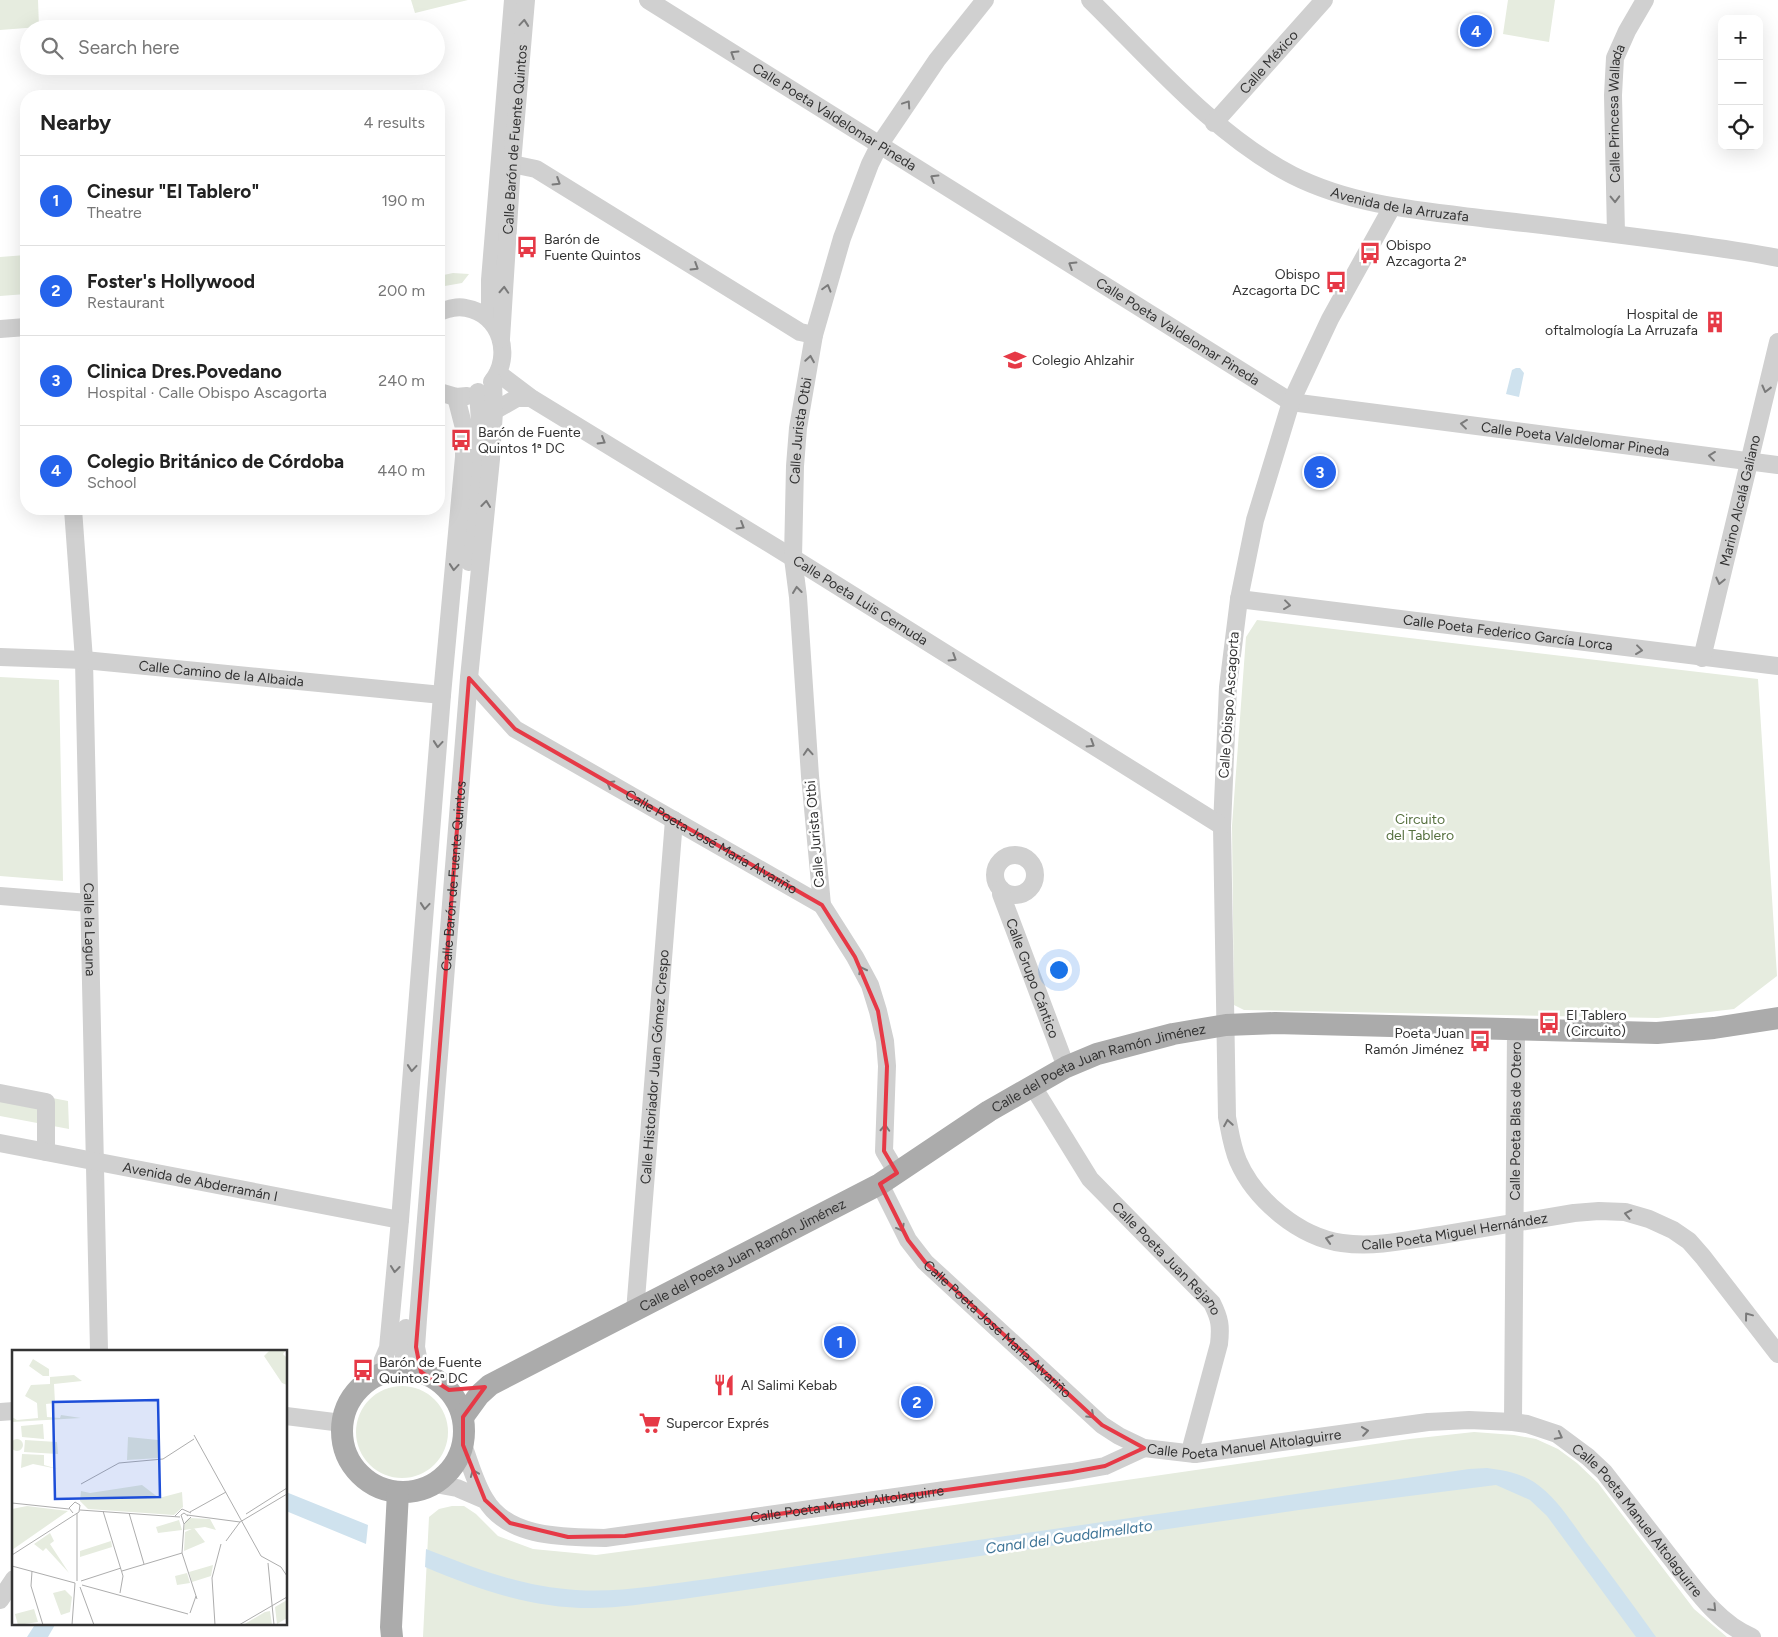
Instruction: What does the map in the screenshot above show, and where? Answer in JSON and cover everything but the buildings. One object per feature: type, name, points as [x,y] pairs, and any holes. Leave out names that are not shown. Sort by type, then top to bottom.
[{"type":"main road","name":"Calle del Poeta Juan Ramón Jiménez","points":[[463,1417],[479,1395],[490,1385],[635,1312],[888,1179],[989,1111],[1032,1085],[1066,1067],[1097,1054],[1173,1034],[1226,1025],[1274,1023],[1657,1033],[1714,1028],[1778,1018]]},
{"type":"main road","points":[[389,1371],[412,1371],[437,1380],[449,1390],[458,1403],[465,1427],[463,1445],[456,1462],[449,1472],[435,1484],[418,1491],[398,1492],[385,1490],[373,1484],[355,1470],[344,1449],[342,1423],[348,1403],[360,1387],[376,1376],[389,1371]]},
{"type":"main road","name":"Calle del Poeta Juan Ramón Jiménez","points":[[449,1390],[490,1385]]},
{"type":"main road","points":[[390,1634],[398,1492]]},
{"type":"street","name":"Calle Barón de Fuente Quintos","points":[[490,320],[490,280],[513,0]]},
{"type":"street","name":"Calle Barón de Fuente Quintos","points":[[412,1371],[418,1325],[470,678],[494,410],[495,377],[502,362],[503,350],[501,339],[512,164],[526,0]]},
{"type":"street","name":"Calle Poeta Valdelomar Pineda","points":[[648,0],[1292,402],[1778,464]]},
{"type":"street","name":"Calle Jurista Otbi","points":[[822,905],[810,776],[798,597],[793,558],[795,466],[798,428],[814,335],[842,238],[870,164],[880,144],[937,60],[985,0]]},
{"type":"street","name":"Avenida de la Arruzafa","points":[[1090,0],[1214,123],[1253,152],[1292,175],[1327,190],[1392,207],[1616,234],[1778,258]]},
{"type":"street","name":"Calle México","points":[[1214,123],[1324,0]]},
{"type":"street","name":"Calle Princesa Wallada","points":[[1616,234],[1613,94],[1615,58],[1627,31],[1645,0]]},
{"type":"street","points":[[512,164],[536,169],[800,332],[814,335]]},
{"type":"street","name":"Calle Obispo Ascagorta","points":[[1226,1025],[1222,826],[1228,687],[1239,599],[1255,520],[1292,402],[1330,319],[1392,207]]},
{"type":"street","points":[[465,308],[490,280]]},
{"type":"street","points":[[445,310],[465,308],[478,312],[490,320],[497,329],[501,339]]},
{"type":"street","points":[[0,329],[20,327]]},
{"type":"street","name":"Marino Alcalá Galiano","points":[[1702,658],[1778,342]]},
{"type":"street","points":[[445,394],[456,397],[467,396],[478,392],[495,377]]},
{"type":"street","name":"Calle Poeta Luis Cernuda","points":[[495,377],[793,558],[1222,826]]},
{"type":"street","name":"Calle Barón de Fuente Quintos","points":[[412,1371],[480,422],[478,392]]},
{"type":"street","name":"Calle Barón de Fuente Quintos","points":[[376,1376],[388,1348],[442,695],[464,457],[464,428],[456,397]]},
{"type":"street","points":[[494,410],[517,398],[531,398]]},
{"type":"street","name":"Calle la Laguna","points":[[73,515],[84,660],[99,1350]]},
{"type":"street","name":"Calle Poeta Federico García Lorca","points":[[1239,599],[1778,666]]},
{"type":"street","name":"Calle Camino de la Albaida","points":[[0,657],[84,660],[442,695]]},
{"type":"street","name":"Calle Poeta José María Alvariño","points":[[470,678],[515,729],[822,905],[855,957],[870,985],[878,1011],[885,1041],[887,1066],[884,1151],[888,1179],[908,1240],[925,1262],[1102,1425],[1144,1448]]},
{"type":"street","name":"Calle Historiador Juan Gómez Crespo","points":[[635,1312],[674,820]]},
{"type":"street","name":"Calle Grupo Cántico","points":[[1001,889],[1001,894],[1066,1067]]},
{"type":"street","points":[[0,896],[89,903]]},
{"type":"street","name":"Calle Poeta Miguel Hernández","points":[[1226,1025],[1227,1117],[1232,1143],[1239,1162],[1250,1181],[1262,1196],[1284,1217],[1311,1233],[1333,1240],[1373,1244],[1600,1210],[1624,1212],[1650,1219],[1689,1241],[1704,1257],[1778,1354]]},
{"type":"street","name":"Calle Poeta Blas de Otero","points":[[1513,1422],[1516,1030]]},
{"type":"street","name":"Calle Poeta Juan Rejano","points":[[1032,1085],[1090,1179],[1212,1303],[1219,1317],[1221,1330],[1219,1344],[1192,1444],[1195,1454]]},
{"type":"street","points":[[0,1093],[46,1102],[46,1152]]},
{"type":"street","name":"Avenida de Abderramán I","points":[[0,1143],[400,1220]]},
{"type":"street","points":[[288,1416],[342,1423]]},
{"type":"street","name":"Calle Poeta Manuel Altolaguirre","points":[[463,1445],[485,1500],[498,1514],[510,1523],[542,1533],[568,1537],[605,1538],[1072,1472],[1105,1466],[1144,1448],[1195,1454],[1428,1422],[1469,1420],[1528,1424],[1557,1434],[1588,1457],[1604,1472],[1714,1610],[1730,1624],[1752,1637]]},
{"type":"street","name":"Calle Poeta Manuel Altolaguirre","points":[[435,1484],[457,1488],[485,1500]]},
{"type":"street","points":[[0,1600],[12,1582]]},
{"type":"highlighted area","points":[[469,678],[515,729],[822,905],[855,957],[878,1011],[887,1066],[884,1151],[897,1173],[880,1184],[908,1240],[925,1262],[1102,1425],[1144,1448],[1105,1466],[1072,1472],[625,1536],[568,1537],[510,1523],[485,1500],[463,1445],[463,1417],[485,1387],[449,1390],[421,1372],[416,1347]]},
{"type":"green space","points":[[0,0],[38,0],[39,20],[20,20],[20,28],[0,30]]},
{"type":"green space","points":[[411,0],[468,0],[415,13]]},
{"type":"green space","points":[[1508,0],[1555,0],[1549,42],[1503,34]]},
{"type":"green space","points":[[20,255],[20,294],[0,296],[0,257]]},
{"type":"green space","points":[[469,274],[462,283],[445,286],[445,275]]},
{"type":"green space","name":"Circuito del Tablero","points":[[1257,620],[1758,679],[1777,976],[1734,1009],[1658,1018],[1244,1010],[1234,1005],[1232,826],[1246,637]]},
{"type":"green space","points":[[0,677],[59,680],[63,881],[0,876]]},
{"type":"green space","points":[[0,1088],[68,1101],[69,1129],[0,1116]]},
{"type":"green space","points":[[402,1386],[419,1390],[434,1400],[444,1415],[448,1432],[444,1449],[434,1464],[419,1474],[402,1478],[385,1474],[370,1464],[360,1449],[356,1432],[360,1415],[370,1400],[385,1390]]},
{"type":"green space","points":[[1474,1432],[1514,1435],[1536,1439],[1558,1449],[1577,1463],[1598,1483],[1694,1609],[1727,1637],[423,1637],[429,1517],[439,1509],[452,1506],[464,1506],[476,1514],[498,1536],[533,1549],[596,1555],[1410,1439]]},
{"type":"water","points":[[1520,368],[1524,373],[1519,397],[1506,394],[1512,370]]},
{"type":"water","name":"Canal del Guadalmellato","points":[[1487,1468],[1523,1476],[1542,1488],[1556,1502],[1656,1637],[1636,1637],[1547,1516],[1530,1500],[1496,1485],[1299,1510],[676,1600],[613,1607],[569,1607],[527,1601],[465,1583],[425,1567],[426,1549],[499,1576],[537,1585],[593,1591],[626,1589],[708,1579],[1469,1469]]},
{"type":"water","points":[[288,1493],[368,1525],[366,1544],[288,1512]]},
{"type":"water","points":[[35,1624],[55,1624],[48,1637],[27,1637]]},
{"type":"place","name":"Colegio Británico de Córdoba","points":[[1476,31]]},
{"type":"place","name":"Barón de Fuente Quintos","points":[[527,247]]},
{"type":"place","name":"Obispo Azcagorta 2ª","points":[[1370,253]]},
{"type":"place","name":"Obispo Azcagorta DC","points":[[1336,282]]},
{"type":"place","name":"Hospital de oftalmología La Arruzafa","points":[[1715,322]]},
{"type":"place","name":"Colegio Ahlzahir","points":[[1015,360]]},
{"type":"place","name":"Barón de Fuente Quintos 1ª DC","points":[[461,440]]},
{"type":"place","name":"Clinica Dres.Povedano","points":[[1320,472]]},
{"type":"place","name":"El Tablero (Circuito)","points":[[1549,1023]]},
{"type":"place","name":"Poeta Juan Ramón Jiménez","points":[[1480,1041]]},
{"type":"place","name":"Cinesur \"El Tablero\"","points":[[840,1342]]},
{"type":"place","name":"Barón de Fuente Quintos 2ª DC","points":[[363,1370]]},
{"type":"place","name":"Al Salimi Kebab","points":[[724,1385]]},
{"type":"place","name":"Foster's Hollywood","points":[[917,1402]]},
{"type":"place","name":"Supercor Exprés","points":[[650,1423]]}]
